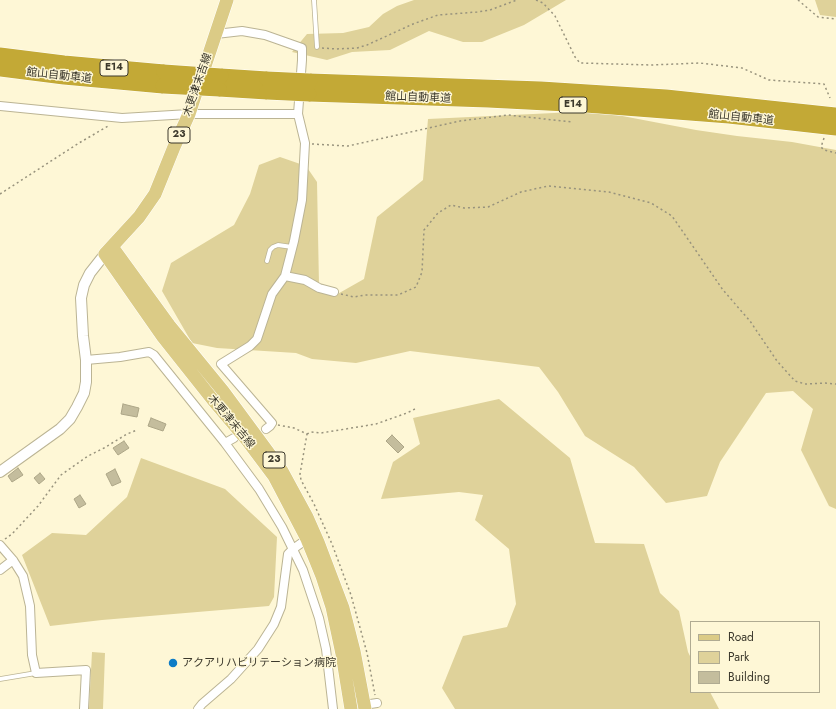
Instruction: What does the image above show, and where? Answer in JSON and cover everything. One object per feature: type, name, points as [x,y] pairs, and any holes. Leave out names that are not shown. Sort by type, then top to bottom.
[{"type":"highway","name":"館山自動車道","points":[[0,56],[22,65],[64,70],[220,83],[601,106],[729,116],[830,133]]},
{"type":"highway","name":"館山自動車道","points":[[0,69],[22,65]]},
{"type":"highway","name":"館山自動車道","points":[[309,88],[541,90],[666,97],[836,115]]},
{"type":"main road","name":"木更津末吉線","points":[[109,251],[140,218],[155,194],[189,114],[227,0]]},
{"type":"main road","name":"木更津末吉線","points":[[109,251],[205,369],[282,471],[307,517],[343,608],[368,706]]},
{"type":"main road","name":"木更津末吉線","points":[[109,251],[163,337],[247,440],[274,476],[307,539],[332,606],[351,709]]},
{"type":"street","points":[[205,369],[221,364],[250,346],[257,339],[272,294],[285,276],[293,247],[302,200],[306,143],[298,114],[302,48],[265,35],[242,31],[216,34]]},
{"type":"street","points":[[0,106],[122,118],[189,114],[298,114]]},
{"type":"street","points":[[0,472],[60,429],[70,419],[84,393],[86,382],[86,360],[81,298],[84,285],[90,273],[109,251]]},
{"type":"street","points":[[285,276],[305,280],[319,288],[334,292]]},
{"type":"street","points":[[86,360],[120,357],[149,352],[154,355],[225,443],[259,489],[282,527],[303,570],[319,618],[326,649],[333,709]]},
{"type":"street","points":[[221,364],[272,423],[266,429]]},
{"type":"street","points":[[225,443],[234,438]]},
{"type":"street","points":[[198,709],[231,679],[258,649],[274,624],[281,607],[288,554],[293,548],[307,539]]},
{"type":"street","points":[[0,544],[13,560],[23,576],[30,606],[32,655],[36,673],[86,670],[84,709]]},
{"type":"street","points":[[0,570],[13,560]]},
{"type":"lane","points":[[314,0],[317,47]]},
{"type":"lane","points":[[267,260],[270,250],[273,247],[278,245],[293,247]]},
{"type":"lane","points":[[0,679],[36,673]]},
{"type":"path","points":[[317,47],[336,49],[367,46],[413,24],[438,15],[490,10],[517,0]]},
{"type":"path","points":[[536,0],[543,3],[555,16],[575,57],[580,64],[651,65],[700,63],[742,68],[769,80],[824,84],[830,98]]},
{"type":"path","points":[[798,0],[818,16],[836,20]]},
{"type":"path","points":[[306,143],[348,146],[460,121],[508,115],[572,122]]},
{"type":"path","points":[[0,194],[79,143],[122,118]]},
{"type":"path","points":[[830,133],[821,147],[824,150],[836,153]]},
{"type":"path","points":[[334,292],[354,297],[365,295],[398,295],[416,287],[422,272],[424,230],[438,213],[451,205],[474,209],[488,207],[521,192],[548,186],[609,192],[651,202],[672,216],[723,290],[750,321],[777,362],[795,381],[805,384],[836,384]]},
{"type":"path","points":[[307,434],[311,432],[321,433],[376,424],[417,408]]},
{"type":"path","points":[[0,544],[12,534],[38,506],[61,475],[88,456],[137,430]]},
{"type":"green space","points":[[414,0],[566,0],[524,25],[482,42],[463,42],[429,31],[390,50],[352,52],[327,60],[292,52],[307,34],[343,33],[369,27],[383,14],[397,6]]},
{"type":"green space","points":[[815,0],[836,0],[836,17],[820,15]]},
{"type":"green space","points":[[596,111],[696,130],[792,142],[836,150],[836,509],[829,506],[801,450],[813,409],[793,391],[766,393],[720,462],[707,496],[666,503],[634,467],[585,436],[558,392],[539,367],[410,351],[356,363],[312,359],[296,353],[217,348],[192,343],[162,291],[171,263],[234,225],[250,194],[259,165],[280,157],[306,166],[317,182],[319,285],[334,296],[364,279],[377,217],[423,180],[428,119]]},
{"type":"green space","points":[[499,399],[570,458],[595,543],[644,544],[660,593],[679,611],[690,656],[690,693],[711,693],[719,709],[455,709],[442,688],[463,636],[507,627],[516,604],[509,549],[475,520],[483,495],[459,492],[381,499],[393,462],[420,444],[413,418]]},
{"type":"green space","points":[[141,458],[225,489],[277,537],[274,597],[269,606],[102,620],[50,626],[22,555],[52,533],[86,535],[127,497]]},
{"type":"green space","points":[[92,652],[105,653],[103,709],[89,709]]},
{"type":"building","points":[[123,404],[139,408],[137,417],[121,414]]},
{"type":"building","points":[[151,418],[166,424],[163,431],[148,426]]},
{"type":"building","points":[[392,435],[404,447],[398,453],[386,441]]},
{"type":"building","points":[[124,441],[129,448],[118,455],[113,448]]},
{"type":"building","points":[[18,468],[23,475],[12,482],[8,476]]},
{"type":"building","points":[[115,469],[121,482],[112,486],[106,474]]},
{"type":"building","points":[[40,473],[45,479],[39,484],[34,478]]},
{"type":"building","points":[[80,495],[86,504],[79,508],[74,499]]},
{"type":"place","name":"アクアリハビリテーション病院","points":[[173,663]]}]
